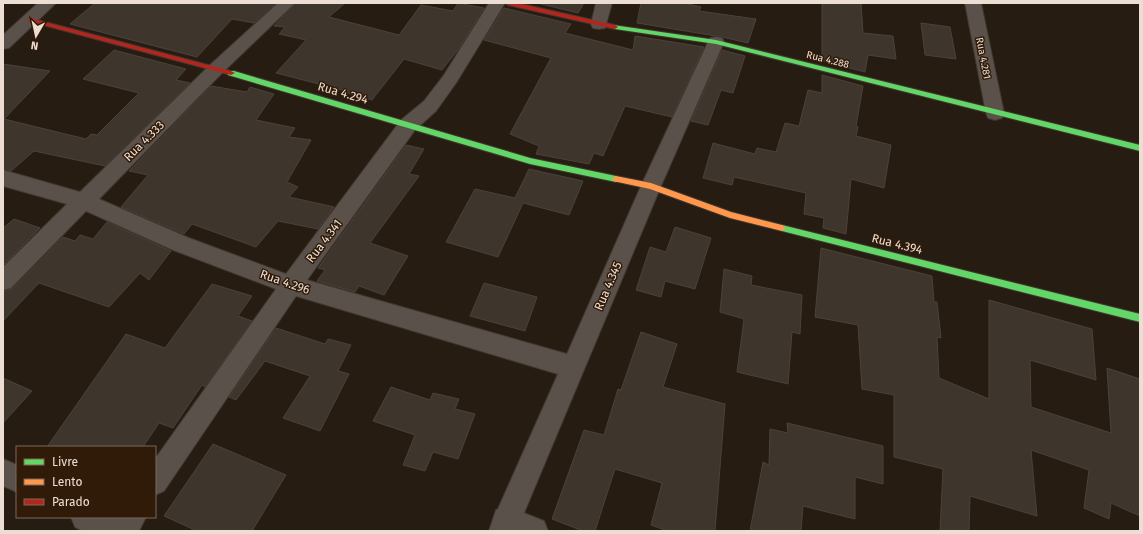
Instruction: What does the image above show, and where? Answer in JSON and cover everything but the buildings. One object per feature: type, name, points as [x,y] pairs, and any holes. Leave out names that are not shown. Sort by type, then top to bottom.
[{"type":"street","points":[[3,44],[48,3]]},
{"type":"street","name":"Rua 4.333","points":[[3,281],[216,69],[287,3]]},
{"type":"street","name":"Rua 4.341","points":[[156,481],[291,285],[408,125],[430,106],[450,79],[497,3]]},
{"type":"street","name":"Rua 4.288","points":[[508,3],[599,24],[716,42],[995,113],[1140,148]]},
{"type":"street","points":[[599,24],[604,3]]},
{"type":"street","name":"Rua 4.281","points":[[973,3],[995,113]]},
{"type":"street","name":"Rua 4.294","points":[[30,20],[216,69],[530,161],[651,186]]},
{"type":"street","name":"Rua 4.345","points":[[505,526],[651,186],[716,42]]},
{"type":"street","name":"Rua 4.296","points":[[3,178],[84,201],[181,244],[291,285],[573,367]]},
{"type":"street","name":"Rua 4.394","points":[[651,186],[730,215],[1140,318]]},
{"type":"street","points":[[3,472],[16,478]]},
{"type":"street","points":[[87,518],[110,531]]},
{"type":"street","points":[[122,531],[131,518]]},
{"type":"street","points":[[505,526],[534,531]]},
{"type":"traffic: fast","points":[[615,27],[716,42],[1140,148]]},
{"type":"traffic: fast","points":[[231,73],[530,161],[616,179]]},
{"type":"traffic: fast","points":[[782,228],[1140,318]]},
{"type":"traffic: slow","points":[[616,179],[651,186],[730,215],[782,228]]},
{"type":"traffic: jam","points":[[508,3],[615,27]]},
{"type":"traffic: jam","points":[[30,20],[231,73]]}]
